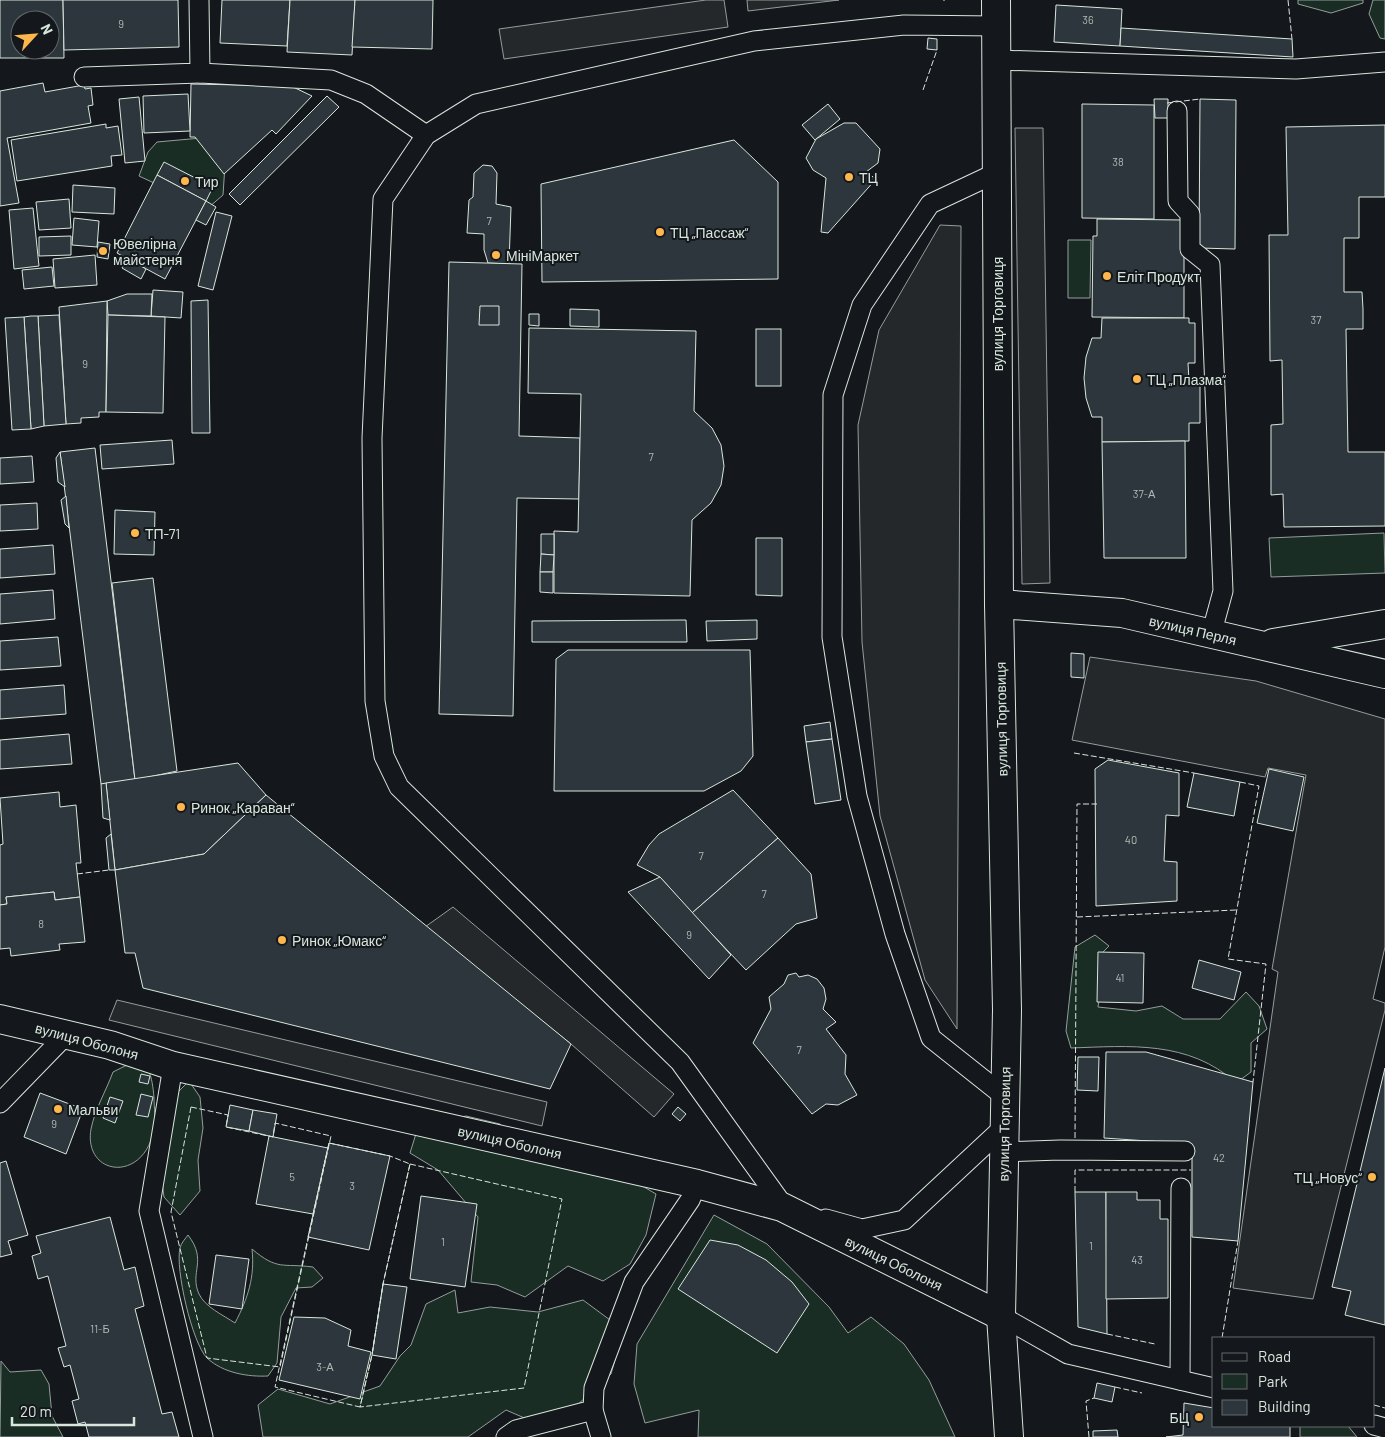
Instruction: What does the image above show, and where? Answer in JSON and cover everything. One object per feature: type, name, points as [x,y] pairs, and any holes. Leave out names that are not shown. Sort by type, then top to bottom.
[{"type":"street","name":"вулиця Торговиця","points":[[996,13],[999,604],[1007,1010],[1001,1316],[1009,1437]]},
{"type":"street","name":"вулиця Перля","points":[[999,604],[1122,613],[1385,674]]},
{"type":"street","points":[[1260,645],[1385,624]]},
{"type":"street","name":"вулиця Оболоня","points":[[0,1019],[110,1045],[172,1066],[697,1184],[782,1207],[1001,1316]]},
{"type":"lane","points":[[200,0],[200,74]]},
{"type":"lane","points":[[996,13],[754,41],[476,104],[426,135],[383,199],[372,438],[375,701],[384,756],[399,786],[680,1062],[782,1207],[862,1228],[904,1220],[1004,1140],[1060,1150],[1185,1151]]},
{"type":"lane","points":[[997,60],[1296,69],[1385,62]]},
{"type":"lane","points":[[84,77],[200,74],[331,80],[366,94],[426,135]]},
{"type":"lane","points":[[1177,111],[1178,201],[1190,214],[1190,249],[1210,265],[1223,592],[1211,635]]},
{"type":"lane","points":[[996,173],[930,204],[862,305],[833,396],[832,637],[857,796],[895,934],[931,1038],[1004,1096]]},
{"type":"lane","points":[[0,1103],[66,1035]]},
{"type":"lane","points":[[172,1066],[149,1211],[204,1437]]},
{"type":"lane","points":[[601,1437],[593,1410],[594,1388],[634,1282],[690,1200],[697,1184]]},
{"type":"lane","points":[[1180,1188],[1180,1380]]},
{"type":"lane","points":[[1001,1316],[1068,1354],[1212,1388]]},
{"type":"lane","points":[[506,1437],[516,1430],[593,1410]]},
{"type":"green space","points":[[1298,0],[1363,0],[1363,3],[1331,13],[1298,4]]},
{"type":"green space","points":[[1373,0],[1385,0],[1385,39],[1380,38],[1369,14]]},
{"type":"green space","points":[[201,138],[225,165],[223,195],[208,208],[139,176],[148,152],[157,142]]},
{"type":"green space","points":[[1068,240],[1091,240],[1090,298],[1068,298]]},
{"type":"green space","points":[[1384,533],[1385,573],[1271,577],[1269,538]]},
{"type":"green space","points":[[1095,935],[1109,946],[1100,955],[1103,974],[1098,1007],[1136,1011],[1162,1006],[1183,1019],[1220,1019],[1246,992],[1259,1006],[1267,1029],[1251,1043],[1251,1072],[1236,1083],[1218,1069],[1199,1059],[1178,1053],[1136,1047],[1071,1048],[1066,1031],[1075,947]]},
{"type":"green space","points":[[133,1062],[148,1068],[154,1098],[154,1129],[148,1147],[139,1159],[128,1166],[116,1167],[105,1164],[96,1157],[91,1145],[91,1129],[113,1072]]},
{"type":"green space","points":[[189,1081],[200,1097],[203,1128],[198,1160],[200,1191],[180,1215],[164,1197],[162,1182],[178,1092]]},
{"type":"green space","points":[[466,1116],[500,1124],[532,1154],[615,1170],[656,1194],[646,1235],[630,1264],[603,1281],[568,1266],[525,1297],[497,1285],[471,1282],[478,1217],[438,1170],[410,1153],[419,1124],[429,1124]]},
{"type":"green space","points":[[714,1215],[767,1244],[829,1307],[848,1333],[871,1317],[904,1344],[929,1380],[955,1437],[698,1437],[699,1410],[645,1423],[634,1384],[637,1344]]},
{"type":"green space","points":[[188,1235],[197,1252],[196,1286],[199,1294],[210,1307],[235,1323],[250,1287],[253,1259],[252,1249],[268,1261],[281,1265],[313,1267],[323,1278],[312,1287],[296,1288],[281,1317],[277,1363],[268,1376],[244,1375],[228,1371],[213,1363],[201,1350],[186,1305],[180,1272],[180,1248]]},
{"type":"green space","points":[[455,1290],[458,1313],[490,1307],[538,1312],[583,1300],[610,1320],[618,1349],[611,1374],[575,1407],[536,1423],[506,1410],[468,1437],[263,1437],[258,1405],[278,1389],[330,1404],[380,1386],[400,1356],[411,1345],[426,1304]]},
{"type":"green space","points":[[1,1361],[10,1372],[41,1370],[49,1384],[52,1416],[63,1437],[0,1437]]},
{"type":"green space","points":[[1300,1427],[1349,1427],[1357,1437],[1300,1437]]},
{"type":"shaded area","points":[[706,0],[724,0],[728,27],[504,59],[499,29]]},
{"type":"shaded area","points":[[747,0],[839,0],[748,11]]},
{"type":"shaded area","points":[[1015,128],[1043,128],[1050,583],[1022,584]]},
{"type":"shaded area","points":[[940,225],[961,226],[957,1029],[925,980],[880,816],[862,642],[858,425],[879,330]]},
{"type":"shaded area","points":[[1090,657],[1256,681],[1385,719],[1385,947],[1373,999],[1385,1003],[1385,1010],[1313,1299],[1233,1288],[1278,972],[1272,969],[1306,775],[1268,768],[1265,777],[1072,740]]},
{"type":"shaded area","points":[[453,907],[674,1094],[654,1117],[571,1044],[425,927]]},
{"type":"shaded area","points":[[117,1000],[547,1102],[542,1126],[109,1020]]},
{"type":"building","points":[[0,0],[63,0],[64,58],[60,58],[60,10],[10,10],[10,58],[0,58]]},
{"type":"building","points":[[63,0],[178,0],[179,47],[64,50]]},
{"type":"building","points":[[222,0],[290,0],[287,46],[220,43]]},
{"type":"building","points":[[290,0],[355,0],[352,55],[287,52]]},
{"type":"building","points":[[355,0],[433,0],[432,49],[352,47]]},
{"type":"building","points":[[1056,5],[1122,9],[1120,46],[1054,42]]},
{"type":"building","points":[[1121,28],[1292,39],[1293,57],[1120,46]]},
{"type":"building","points":[[928,38],[937,39],[937,50],[927,49]]},
{"type":"building","points":[[43,83],[45,92],[84,85],[85,89],[91,88],[93,105],[88,106],[91,123],[7,138],[19,203],[0,206],[0,91]]},
{"type":"building","points":[[191,84],[291,86],[312,96],[276,134],[272,130],[224,174],[195,137],[190,137]]},
{"type":"building","points":[[188,94],[190,131],[144,133],[143,96]]},
{"type":"building","points":[[327,96],[339,107],[240,205],[229,194]]},
{"type":"building","points":[[139,97],[145,161],[125,163],[119,99]]},
{"type":"building","points":[[1154,99],[1168,99],[1168,118],[1155,118]]},
{"type":"building","points":[[1200,99],[1236,100],[1235,249],[1199,248]]},
{"type":"building","points":[[828,104],[840,119],[815,140],[802,125]]},
{"type":"building","points":[[1082,104],[1154,105],[1154,219],[1082,218]]},
{"type":"building","name":"ТЦ","points":[[844,123],[856,123],[880,149],[878,163],[866,172],[876,179],[828,233],[821,232],[826,178],[813,170],[806,158],[816,139]]},
{"type":"building","points":[[106,124],[106,128],[118,126],[122,155],[111,156],[112,166],[17,181],[11,140]]},
{"type":"building","points":[[1385,125],[1385,197],[1359,197],[1359,238],[1344,238],[1344,292],[1362,292],[1363,309],[1363,329],[1346,329],[1348,452],[1385,452],[1385,526],[1284,527],[1283,494],[1271,495],[1271,425],[1283,424],[1282,360],[1270,361],[1269,235],[1288,235],[1286,127]]},
{"type":"building","name":"ТЦ „Пассаж“","points":[[734,140],[778,182],[778,279],[542,282],[541,184]]},
{"type":"building","name":"Тир","points":[[164,162],[213,187],[206,201],[157,175]]},
{"type":"building","points":[[483,165],[492,166],[497,173],[496,204],[511,207],[509,264],[488,263],[484,250],[484,234],[467,233],[469,200],[473,197],[474,173]]},
{"type":"building","points":[[157,175],[206,201],[165,279],[117,253]]},
{"type":"building","points":[[73,185],[115,188],[114,214],[72,212]]},
{"type":"building","points":[[69,199],[71,228],[39,230],[36,202]]},
{"type":"building","points":[[206,201],[216,207],[206,225],[196,220]]},
{"type":"building","points":[[33,208],[39,266],[14,269],[9,210]]},
{"type":"building","points":[[216,212],[232,216],[213,290],[198,286]]},
{"type":"building","points":[[74,218],[99,221],[97,247],[72,245]]},
{"type":"building","points":[[1097,219],[1184,220],[1184,318],[1092,317],[1093,236],[1097,236]]},
{"type":"building","points":[[71,236],[71,255],[39,256],[39,237]]},
{"type":"building","name":"Ювелірна майстерня","points":[[98,242],[110,244],[108,259],[97,257]]},
{"type":"building","points":[[95,255],[97,285],[55,288],[53,259]]},
{"type":"building","points":[[127,258],[146,269],[141,279],[122,268]]},
{"type":"building","points":[[449,262],[522,264],[519,436],[580,438],[579,499],[517,498],[513,716],[439,714]]},
{"type":"building","points":[[52,267],[54,286],[24,289],[22,270]]},
{"type":"building","points":[[153,290],[183,292],[181,318],[151,316]]},
{"type":"building","points":[[127,294],[152,294],[151,316],[108,315],[107,301]]},
{"type":"building","points":[[208,300],[210,433],[192,433],[191,301]]},
{"type":"building","points":[[107,301],[106,412],[99,412],[99,417],[81,418],[81,423],[66,424],[59,307]]},
{"type":"building","points":[[480,306],[499,306],[499,325],[479,325]]},
{"type":"building","points":[[570,309],[599,310],[599,327],[570,326]]},
{"type":"building","points":[[529,314],[539,314],[539,326],[529,325]]},
{"type":"building","points":[[59,315],[66,424],[44,426],[38,316]]},
{"type":"building","points":[[108,315],[165,317],[163,413],[106,412]]},
{"type":"building","points":[[38,316],[44,426],[31,429],[24,317]]},
{"type":"building","points":[[24,317],[31,429],[12,430],[5,318]]},
{"type":"building","name":"ТЦ „Плазма“","points":[[1102,318],[1189,318],[1189,323],[1195,323],[1195,363],[1188,363],[1189,381],[1200,382],[1200,423],[1189,423],[1189,441],[1102,442],[1102,417],[1092,417],[1086,398],[1084,378],[1086,357],[1092,338],[1101,338]]},
{"type":"building","points":[[529,328],[696,331],[694,411],[712,428],[721,445],[724,466],[721,485],[711,503],[692,520],[690,596],[554,593],[554,531],[578,532],[581,394],[528,393]]},
{"type":"building","points":[[756,329],[781,329],[781,386],[756,386]]},
{"type":"building","points":[[172,440],[174,464],[102,469],[100,445]]},
{"type":"building","points":[[1185,441],[1186,558],[1104,558],[1102,442]]},
{"type":"building","points":[[95,448],[135,780],[101,784],[60,452]]},
{"type":"building","points":[[60,452],[65,487],[58,482],[56,458]]},
{"type":"building","points":[[32,456],[34,482],[0,484],[0,458]]},
{"type":"building","points":[[66,496],[69,528],[65,524],[61,500]]},
{"type":"building","points":[[37,503],[38,529],[0,531],[0,505]]},
{"type":"building","name":"ТП-71","points":[[115,510],[155,512],[154,555],[114,554]]},
{"type":"building","points":[[541,534],[554,534],[554,555],[541,554]]},
{"type":"building","points":[[756,538],[782,538],[782,596],[756,595]]},
{"type":"building","points":[[53,545],[55,574],[0,578],[0,549]]},
{"type":"building","points":[[541,554],[554,555],[553,572],[540,572]]},
{"type":"building","points":[[540,572],[553,572],[553,593],[540,592]]},
{"type":"building","points":[[153,578],[177,771],[135,780],[112,583]]},
{"type":"building","points":[[53,590],[55,619],[0,624],[0,594]]},
{"type":"building","points":[[686,620],[687,642],[532,642],[532,621]]},
{"type":"building","points":[[757,620],[757,639],[707,641],[706,621]]},
{"type":"building","points":[[58,637],[61,666],[0,670],[0,641]]},
{"type":"building","points":[[568,650],[750,650],[753,756],[741,771],[704,791],[554,791],[556,659]]},
{"type":"building","points":[[1071,653],[1084,654],[1084,678],[1071,677]]},
{"type":"building","points":[[64,685],[66,714],[0,719],[0,690]]},
{"type":"building","points":[[830,722],[832,739],[806,742],[804,726]]},
{"type":"building","points":[[69,734],[72,764],[0,769],[0,740]]},
{"type":"building","points":[[832,739],[841,800],[815,804],[806,742]]},
{"type":"building","points":[[1108,760],[1179,773],[1179,816],[1166,815],[1164,861],[1177,862],[1177,901],[1096,906],[1095,769]]},
{"type":"building","name":"Ринок „Караван“","points":[[238,763],[266,795],[204,854],[115,870],[106,783]]},
{"type":"building","points":[[1269,769],[1304,777],[1293,831],[1257,823]]},
{"type":"building","points":[[1194,773],[1240,782],[1234,816],[1187,807]]},
{"type":"building","points":[[106,783],[110,820],[103,818],[101,784]]},
{"type":"building","points":[[733,790],[778,838],[692,913],[660,877],[637,865],[649,845],[659,834]]},
{"type":"building","points":[[59,792],[60,807],[76,805],[81,863],[76,863],[80,897],[55,900],[54,892],[6,897],[7,904],[0,905],[0,845],[3,844],[0,798]]},
{"type":"building","name":"Ринок „Юмакс“","points":[[266,795],[571,1044],[550,1089],[143,988],[135,953],[125,953],[115,870],[204,854]]},
{"type":"building","points":[[111,834],[115,870],[109,870],[106,838]]},
{"type":"building","points":[[778,838],[811,874],[817,918],[796,924],[746,970],[692,913]]},
{"type":"building","points":[[660,877],[731,955],[709,979],[628,892]]},
{"type":"building","points":[[54,892],[55,900],[80,897],[85,942],[59,944],[60,950],[11,956],[10,948],[0,949],[0,905],[7,904],[6,897]]},
{"type":"building","points":[[1098,952],[1144,953],[1143,1003],[1097,1002]]},
{"type":"building","points":[[1199,960],[1241,972],[1234,1000],[1192,988]]},
{"type":"building","points":[[796,973],[799,977],[808,975],[817,979],[824,988],[826,999],[823,1009],[836,1022],[826,1029],[846,1055],[845,1074],[857,1095],[838,1105],[826,1104],[812,1114],[753,1043],[771,1009],[769,997],[784,984],[788,975]]},
{"type":"building","points":[[1106,1052],[1146,1052],[1253,1082],[1238,1241],[1192,1237],[1192,1144],[1104,1138]]},
{"type":"building","points":[[1078,1057],[1099,1057],[1098,1091],[1077,1090]]},
{"type":"building","name":"ТЦ „Новус“","points":[[1385,1068],[1385,1325],[1345,1315],[1351,1291],[1332,1287]]},
{"type":"building","points":[[141,1074],[150,1076],[148,1084],[139,1082]]},
{"type":"building","points":[[40,1093],[83,1109],[66,1154],[24,1137]]},
{"type":"building","points":[[141,1094],[153,1097],[148,1117],[136,1115]]},
{"type":"building","points":[[110,1097],[123,1101],[115,1123],[103,1118]]},
{"type":"building","points":[[230,1105],[253,1110],[249,1131],[226,1127]]},
{"type":"building","points":[[678,1107],[686,1114],[680,1121],[672,1114]]},
{"type":"building","points":[[253,1110],[277,1114],[273,1137],[249,1131]]},
{"type":"building","points":[[269,1136],[328,1148],[313,1214],[256,1204]]},
{"type":"building","points":[[329,1143],[390,1156],[369,1250],[308,1237]]},
{"type":"building","points":[[6,1161],[28,1235],[8,1241],[12,1254],[0,1257],[0,1163]]},
{"type":"building","points":[[1075,1192],[1106,1192],[1107,1334],[1078,1327]]},
{"type":"building","points":[[1106,1192],[1137,1192],[1137,1200],[1160,1200],[1160,1219],[1168,1219],[1168,1298],[1106,1299]]},
{"type":"building","points":[[421,1196],[477,1204],[465,1287],[410,1279]]},
{"type":"building","points":[[110,1217],[124,1270],[135,1267],[144,1306],[135,1309],[162,1414],[172,1412],[179,1437],[89,1437],[85,1422],[78,1424],[72,1401],[79,1399],[70,1365],[64,1367],[58,1348],[66,1346],[48,1276],[38,1279],[32,1256],[41,1253],[36,1236]]},
{"type":"building","points":[[710,1240],[738,1245],[766,1260],[792,1282],[809,1304],[777,1353],[678,1289]]},
{"type":"building","points":[[216,1255],[249,1259],[242,1309],[209,1304]]},
{"type":"building","points":[[383,1284],[407,1287],[396,1359],[372,1355]]},
{"type":"building","points":[[294,1317],[325,1318],[351,1330],[348,1346],[371,1352],[360,1399],[279,1380]]},
{"type":"building","points":[[1097,1383],[1115,1387],[1112,1402],[1094,1398]]},
{"type":"building","name":"БЦ","points":[[1184,1403],[1212,1408],[1212,1427],[1290,1427],[1290,1437],[1166,1437],[1183,1435]]},
{"type":"building","points":[[1117,1430],[1118,1437],[1093,1437],[1093,1431]]},
{"type":"fence","points":[[1288,0],[1292,39]]},
{"type":"fence","points":[[923,90],[937,50]]},
{"type":"fence","points":[[1167,103],[1200,99]]},
{"type":"fence","points":[[1074,753],[1194,773]]},
{"type":"fence","points":[[1240,782],[1259,786],[1228,959],[1266,964],[1253,1082]]},
{"type":"fence","points":[[1075,1138],[1077,804],[1097,804]]},
{"type":"fence","points":[[77,874],[109,870]]},
{"type":"fence","points":[[1077,917],[1236,910]]},
{"type":"fence","points":[[191,1107],[228,1115],[226,1127],[273,1137],[275,1123],[331,1136],[280,1367],[207,1358],[171,1212],[191,1107]]},
{"type":"fence","points":[[329,1143],[390,1156],[410,1164],[383,1284],[372,1355],[360,1407],[275,1387],[329,1143]]},
{"type":"fence","points":[[410,1164],[562,1199],[524,1388],[360,1407],[372,1355],[383,1284],[410,1164]]},
{"type":"fence","points":[[1075,1192],[1075,1170],[1191,1170]]},
{"type":"fence","points":[[1222,1337],[1238,1241]]},
{"type":"fence","points":[[1107,1334],[1155,1344]]},
{"type":"fence","points":[[1115,1387],[1142,1393]]},
{"type":"fence","points":[[1089,1437],[1086,1401],[1094,1398]]},
{"type":"fence","points":[[1375,1405],[1385,1408]]},
{"type":"place","name":"ТЦ","points":[[849,177]]},
{"type":"place","name":"Тир","points":[[185,181]]},
{"type":"place","name":"ТЦ „Пассаж“","points":[[660,232]]},
{"type":"place","name":"Ювелірна майстерня","points":[[103,251]]},
{"type":"place","name":"МініМаркет","points":[[496,255]]},
{"type":"place","name":"Еліт Продукт","points":[[1107,276]]},
{"type":"place","name":"ТЦ „Плазма“","points":[[1137,379]]},
{"type":"place","name":"ТП-71","points":[[135,533]]},
{"type":"place","name":"Ринок „Караван“","points":[[181,807]]},
{"type":"place","name":"Ринок „Юмакс“","points":[[282,940]]},
{"type":"place","name":"Мальви","points":[[58,1109]]},
{"type":"place","name":"ТЦ „Новус“","points":[[1372,1177]]},
{"type":"place","name":"БЦ","points":[[1199,1417]]}]
